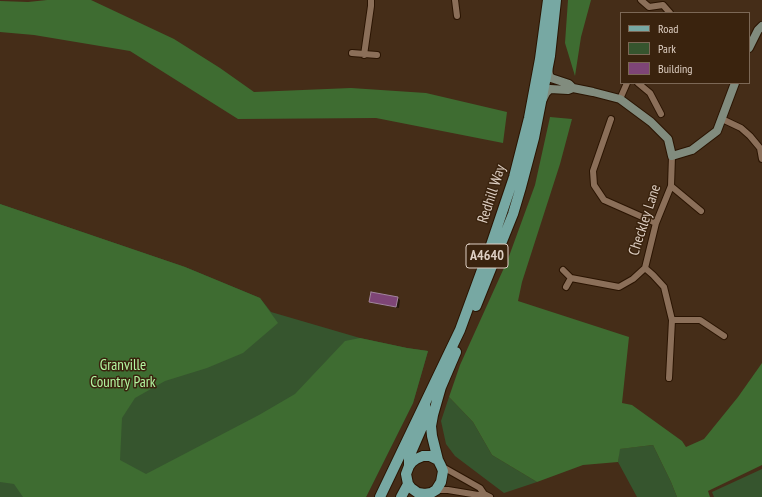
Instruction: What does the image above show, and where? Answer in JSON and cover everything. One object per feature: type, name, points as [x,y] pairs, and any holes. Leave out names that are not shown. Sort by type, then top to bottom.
[{"type":"main road","name":"Redhill Way","points":[[380,497],[460,330],[514,178],[530,118],[548,0]]},
{"type":"main road","name":"Redhill Way","points":[[440,463],[432,436],[431,426],[434,407],[513,214],[543,99],[556,0]]},
{"type":"main road","name":"A4640","points":[[401,497],[408,484],[406,474],[409,456],[426,418],[425,402]]},
{"type":"main road","points":[[408,466],[416,459],[423,456],[430,456],[440,463]]},
{"type":"main road","name":"A4640","points":[[431,493],[442,479],[440,463]]},
{"type":"main road","points":[[408,484],[418,493],[431,493]]},
{"type":"street","points":[[364,54],[371,0]]},
{"type":"street","points":[[455,0],[457,16]]},
{"type":"street","points":[[641,0],[649,7]]},
{"type":"street","points":[[645,12],[649,7],[663,5],[669,12]]},
{"type":"street","points":[[750,46],[758,30],[762,26]]},
{"type":"street","points":[[352,53],[377,55]]},
{"type":"street","name":"Checkley Lane","points":[[548,68],[551,78],[569,84],[573,88]]},
{"type":"street","points":[[620,99],[627,84]]},
{"type":"street","points":[[639,84],[650,93],[661,114]]},
{"type":"street","points":[[672,156],[692,150],[716,131],[735,84]]},
{"type":"street","name":"Checkley Lane","points":[[543,99],[550,89],[568,90],[573,88],[620,99],[651,122],[668,139],[672,156],[671,186],[656,223],[644,268],[633,279],[619,287],[571,278]]},
{"type":"street","points":[[611,119],[593,171],[594,186],[604,200],[656,223]]},
{"type":"street","points":[[722,119],[741,128],[750,136],[760,148],[762,160]]},
{"type":"street","points":[[671,186],[701,210]]},
{"type":"street","points":[[644,268],[664,287],[672,320],[669,378]]},
{"type":"street","points":[[563,270],[571,278],[566,287]]},
{"type":"street","points":[[672,320],[700,320],[724,336]]},
{"type":"street","points":[[440,463],[480,488],[487,495]]},
{"type":"street","points":[[431,493],[448,490],[487,495]]},
{"type":"green space","points":[[47,0],[91,0],[174,39],[220,68],[254,92],[351,88],[426,93],[507,112],[503,143],[376,118],[238,119],[130,51],[34,35],[0,32],[0,1],[28,2]]},
{"type":"green space","points":[[568,0],[591,0],[581,37],[575,76],[565,43]]},
{"type":"green space","points":[[550,117],[572,119],[560,164],[522,282],[518,301],[629,337],[622,403],[632,405],[682,441],[686,447],[704,439],[738,397],[762,363],[762,465],[708,491],[710,497],[677,497],[653,445],[620,449],[618,462],[583,465],[537,482],[492,455],[473,422],[449,397],[460,365],[508,259],[535,185]]},
{"type":"green space","name":"Granville Country Park","points":[[0,204],[185,267],[260,298],[271,312],[360,338],[428,351],[413,403],[366,497],[0,497]]},
{"type":"green space","name":"Granville Country Park","points":[[0,204],[185,267],[260,298],[278,323],[243,353],[207,368],[165,381],[135,398],[122,418],[120,460],[146,474],[259,415],[295,394],[345,341],[360,338],[428,351],[413,403],[366,497],[23,497],[14,484],[0,482]]},
{"type":"green space","points":[[449,397],[473,422],[492,455],[537,482],[504,493],[455,456],[446,444],[441,421]]},
{"type":"green space","points":[[653,445],[677,497],[637,497],[618,462],[619,449]]},
{"type":"green space","points":[[762,469],[762,497],[714,497],[712,492]]},
{"type":"building","points":[[371,292],[398,297],[396,307],[369,302]]}]
